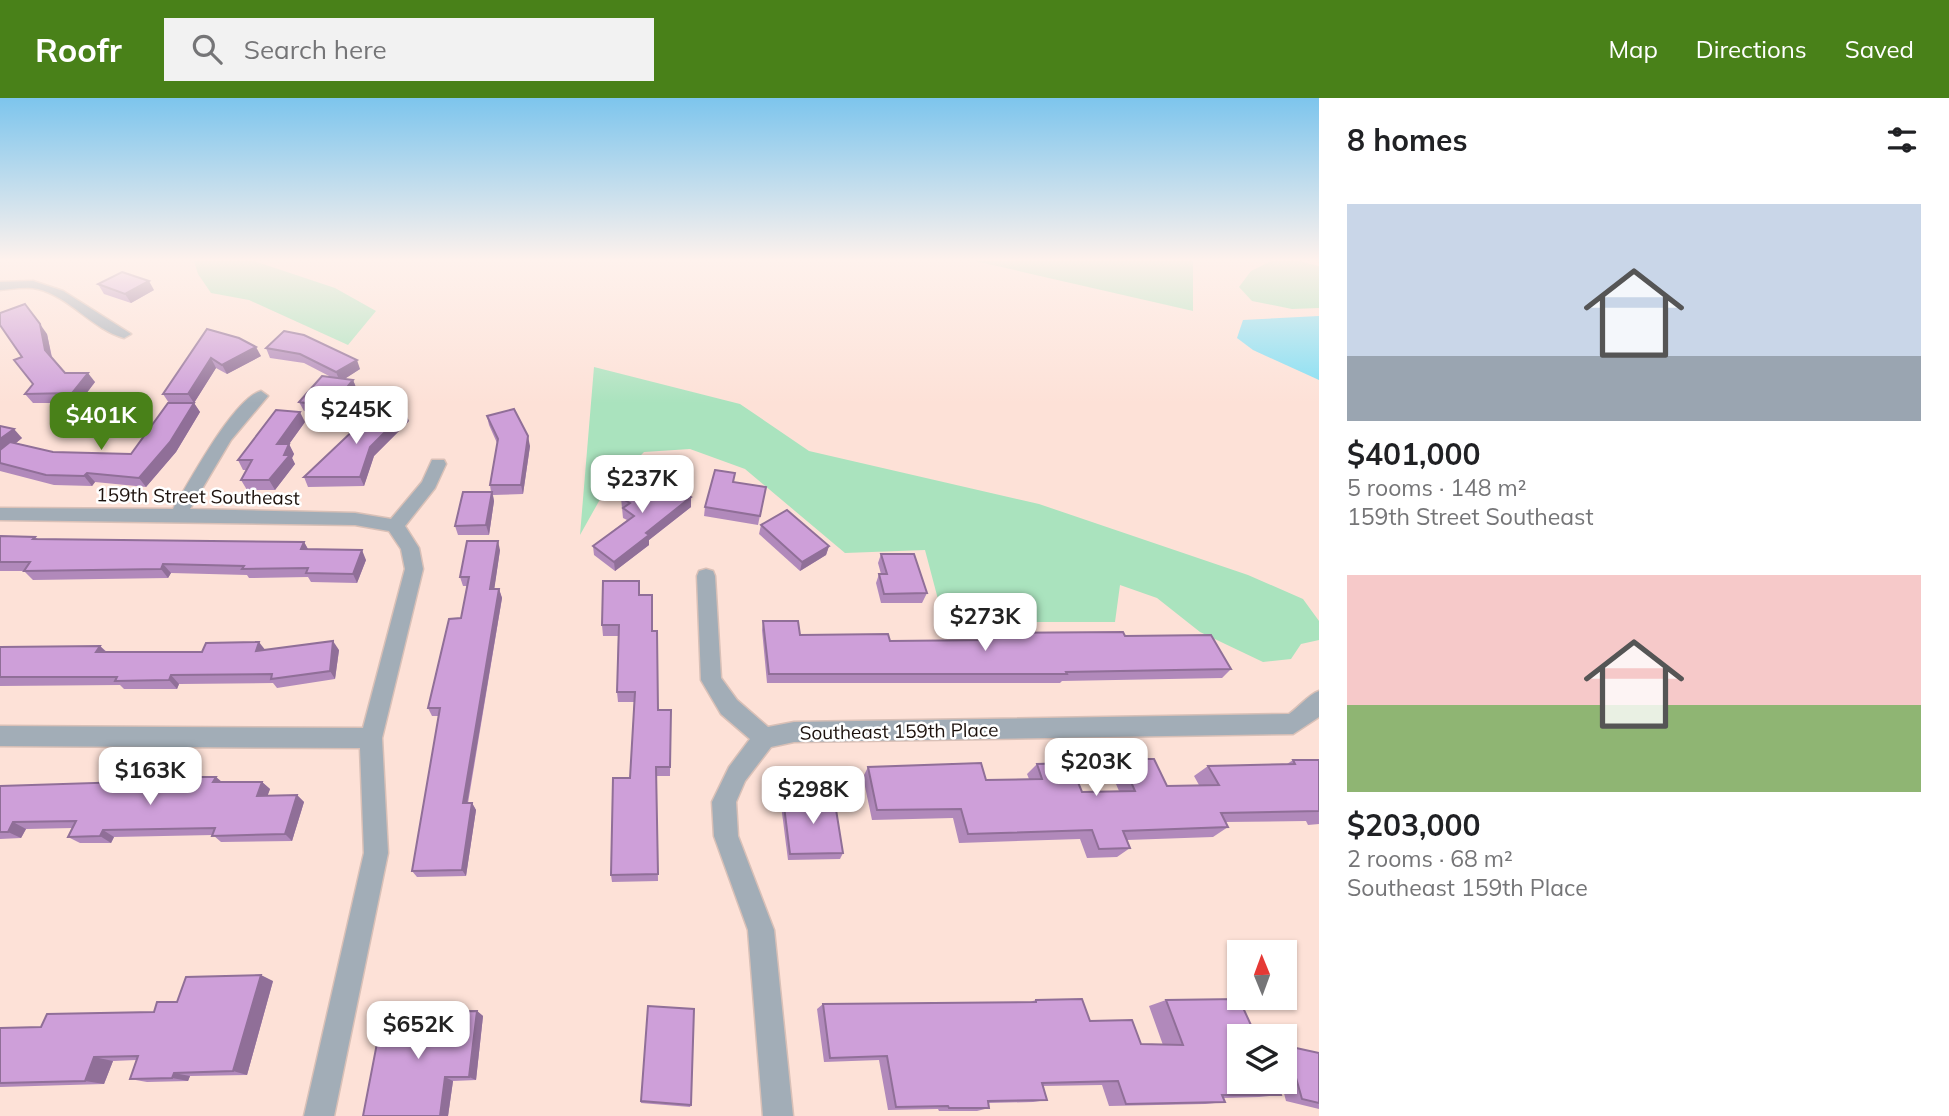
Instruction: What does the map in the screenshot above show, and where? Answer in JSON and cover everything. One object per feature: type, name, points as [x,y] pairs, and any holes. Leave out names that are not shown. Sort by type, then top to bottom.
[{"type":"street","points":[[80,309],[103,325],[124,334]]},
{"type":"street","points":[[178,516],[229,431],[243,412],[261,396]]},
{"type":"street","points":[[319,1116],[376,853],[371,738],[414,569],[410,548],[395,526],[429,484],[438,464]]},
{"type":"street","name":"159th Street Southeast","points":[[0,514],[355,519],[395,526]]},
{"type":"street","points":[[706,576],[712,680],[729,707],[764,738],[737,774],[724,802],[726,836],[761,930],[778,1116]]},
{"type":"street","name":"Southeast 159th Place","points":[[764,738],[794,732],[1293,724],[1313,709],[1319,700]]},
{"type":"street","points":[[0,736],[371,738]]},
{"type":"green space","points":[[268,309],[372,309],[376,311],[348,345]]},
{"type":"green space","points":[[594,367],[740,404],[809,451],[1039,504],[1248,575],[1303,599],[1319,621],[1319,640],[1301,644],[1291,659],[1263,662],[1200,632],[1157,598],[1120,585],[1115,622],[944,622],[925,550],[845,553],[745,469],[690,449],[644,452],[603,494],[580,535]]},
{"type":"water","points":[[1319,316],[1319,380],[1253,350],[1237,338],[1243,320]]},
{"type":"building","points":[[12,309],[28,309],[40,324],[45,350],[65,373],[88,373],[72,393],[25,394],[33,384],[14,360],[22,357],[0,325],[0,313]]},
{"type":"building","points":[[207,329],[239,338],[256,347],[222,365],[211,358],[188,394],[163,394]]},
{"type":"building","points":[[284,331],[304,335],[357,360],[336,372],[300,354],[266,348]]},
{"type":"building","points":[[322,376],[353,380],[331,407],[299,402]]},
{"type":"building","points":[[168,403],[194,403],[170,442],[139,478],[87,473],[84,476],[46,475],[0,463],[0,450],[10,442],[53,452],[131,454]]},
{"type":"building","points":[[380,405],[405,412],[370,447],[360,477],[304,477]]},
{"type":"building","points":[[514,409],[528,436],[521,485],[490,485],[498,439],[487,416]]},
{"type":"building","points":[[276,410],[300,412],[277,444],[289,444],[284,455],[290,455],[269,480],[241,480],[252,460],[238,460]]},
{"type":"building","points":[[0,426],[14,429],[0,439]]},
{"type":"building","points":[[715,470],[735,473],[733,482],[766,487],[760,516],[705,507]]},
{"type":"building","points":[[653,474],[691,497],[614,562],[593,546],[634,516],[623,508],[630,503],[621,498]]},
{"type":"building","points":[[463,492],[492,492],[486,525],[455,526]]},
{"type":"building","points":[[787,510],[829,546],[802,562],[761,525]]},
{"type":"building","points":[[0,536],[35,537],[33,539],[304,542],[301,549],[362,550],[353,574],[306,573],[308,568],[242,569],[244,566],[163,564],[161,569],[24,571],[30,562],[0,562]]},
{"type":"building","points":[[467,541],[498,541],[490,589],[499,589],[463,803],[472,803],[462,870],[412,871],[440,708],[428,708],[449,619],[461,618],[469,577],[460,577]]},
{"type":"building","points":[[881,554],[914,554],[927,593],[884,594],[879,574],[887,574]]},
{"type":"building","points":[[603,581],[639,581],[639,595],[652,595],[652,631],[657,631],[658,710],[671,710],[670,767],[656,767],[658,874],[611,875],[613,778],[630,778],[635,692],[617,692],[619,625],[602,625]]},
{"type":"building","points":[[763,621],[798,621],[800,635],[888,634],[890,641],[988,640],[986,633],[1123,632],[1125,636],[1211,635],[1231,669],[1066,672],[1067,674],[769,674]]},
{"type":"building","points":[[333,641],[330,671],[271,679],[272,674],[171,675],[169,680],[115,681],[117,677],[0,677],[0,647],[100,646],[96,652],[202,652],[206,643],[259,642],[256,651]]},
{"type":"building","points":[[1121,759],[1154,759],[1167,786],[1219,785],[1208,766],[1295,764],[1293,760],[1319,760],[1319,811],[1221,813],[1228,827],[1123,831],[1130,848],[1099,849],[1092,830],[968,834],[961,809],[877,810],[868,767],[981,763],[986,780],[1042,779],[1037,764],[1070,763],[1082,792],[1135,791]]},
{"type":"building","points":[[177,777],[216,777],[213,782],[262,782],[257,796],[297,795],[285,834],[212,836],[215,828],[103,830],[100,836],[68,837],[76,821],[13,822],[8,832],[0,832],[0,786],[125,782],[120,792],[171,791]]},
{"type":"building","points":[[834,797],[843,853],[790,854],[783,798]]},
{"type":"building","points":[[261,975],[233,1071],[174,1073],[172,1078],[130,1079],[138,1056],[94,1057],[85,1081],[0,1083],[0,1028],[41,1027],[47,1014],[154,1012],[157,1002],[177,1002],[186,977]]},
{"type":"building","points":[[1082,999],[1090,1021],[1132,1020],[1141,1044],[1183,1045],[1166,1000],[1227,999],[1227,1010],[1244,1010],[1250,1024],[1227,1024],[1227,1094],[1281,1095],[1222,1095],[1225,1102],[1126,1104],[1118,1081],[1042,1083],[1047,1100],[988,1101],[989,1108],[896,1107],[887,1056],[830,1058],[823,1004]]},
{"type":"building","points":[[648,1006],[694,1009],[691,1105],[641,1101]]},
{"type":"building","points":[[477,1011],[469,1077],[445,1077],[440,1116],[363,1116],[383,1012]]},
{"type":"building","points":[[1297,1048],[1319,1053],[1319,1103],[1302,1099],[1297,1081]]}]
